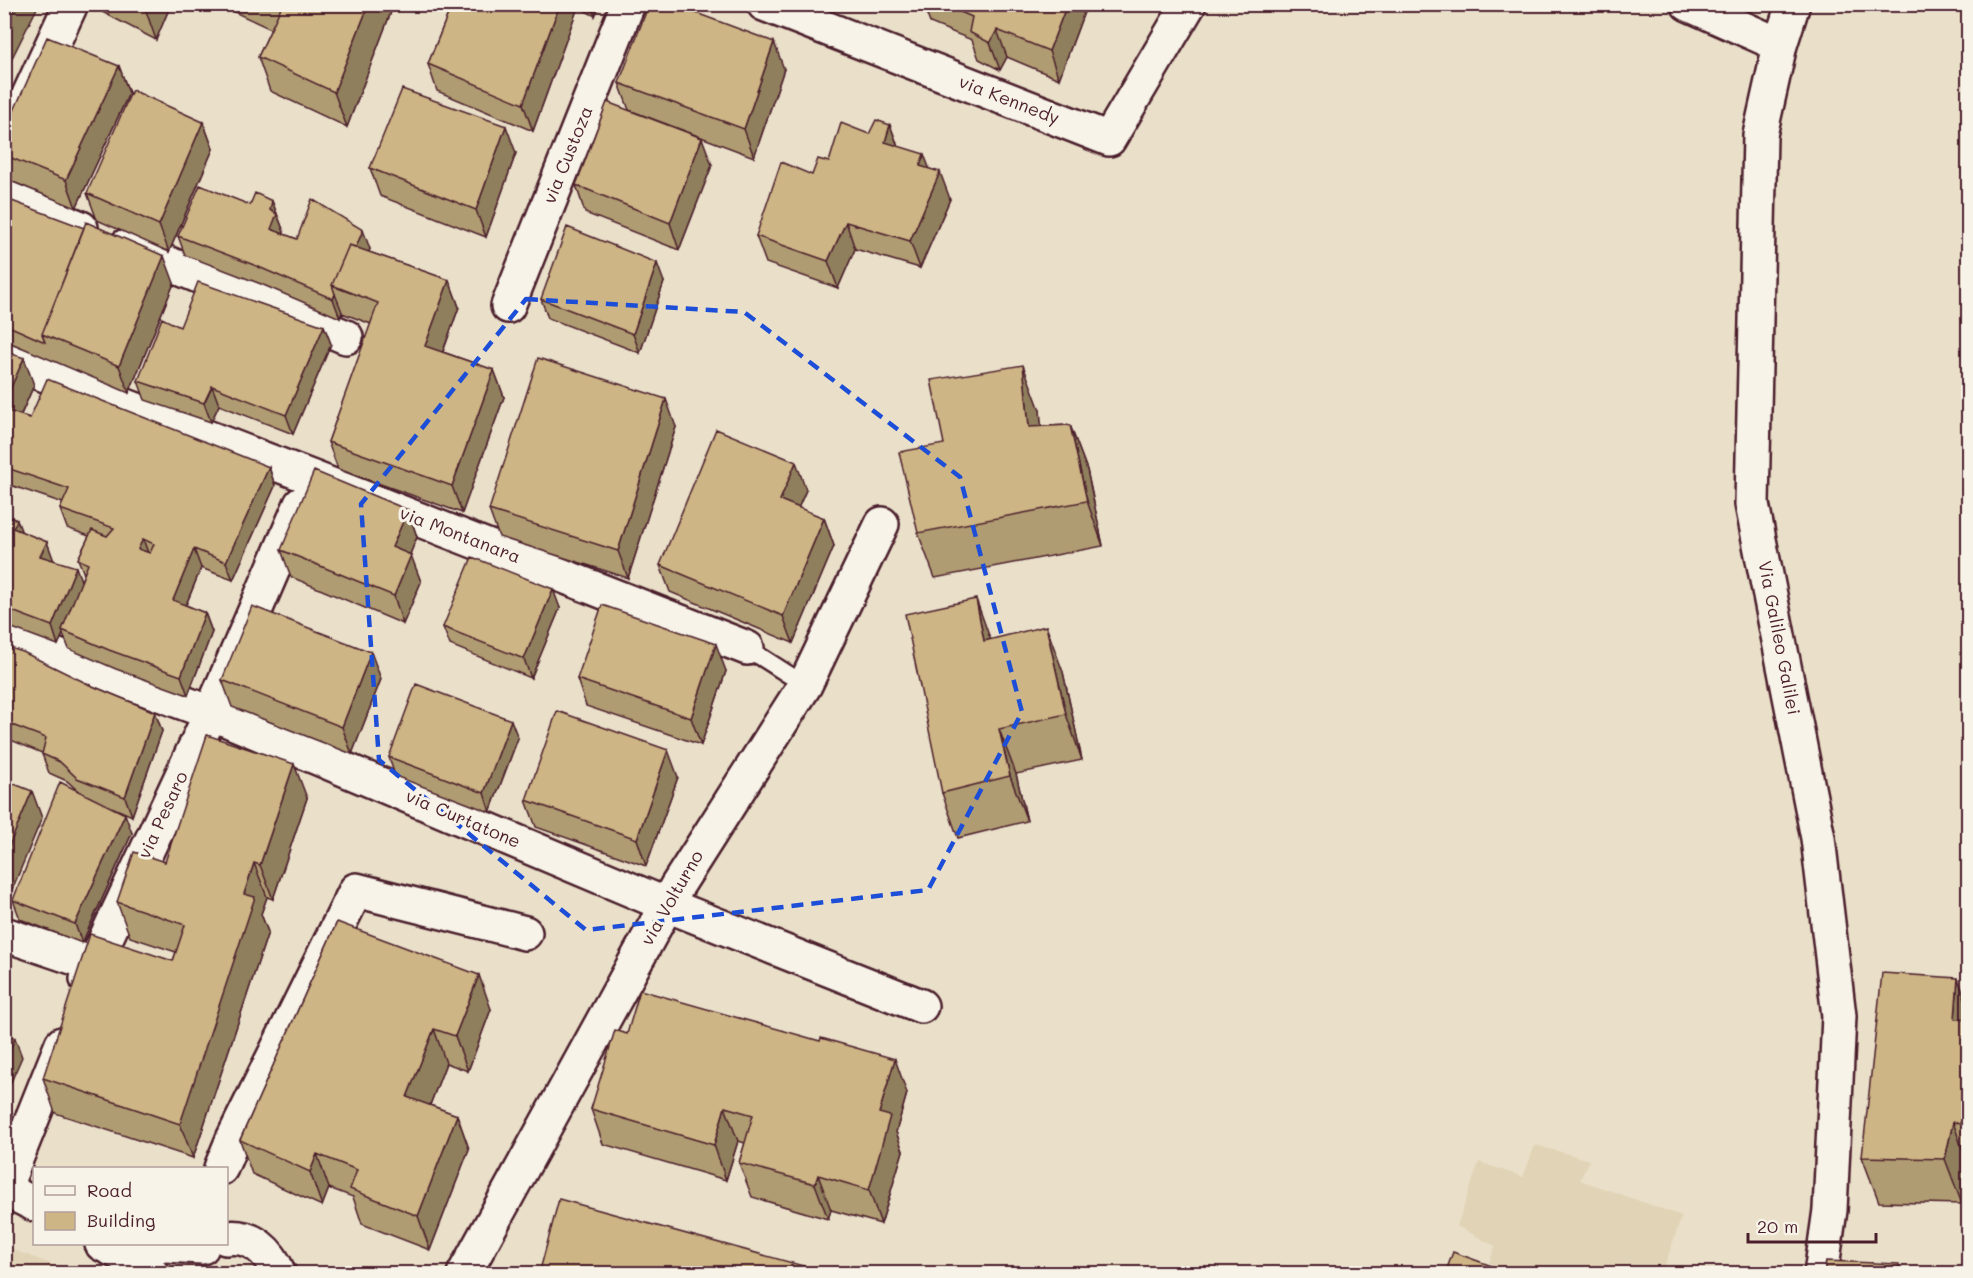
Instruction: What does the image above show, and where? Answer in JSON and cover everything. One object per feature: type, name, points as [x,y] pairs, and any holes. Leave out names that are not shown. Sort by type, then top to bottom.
[{"type":"street","points":[[8,130],[70,4]]},
{"type":"street","name":"via Custoza","points":[[508,306],[628,4]]},
{"type":"street","name":"via Kennedy","points":[[764,4],[1109,139],[1189,4]]},
{"type":"street","points":[[1688,4],[1780,45]]},
{"type":"street","name":"Via Galileo Galilei","points":[[1793,4],[1780,45],[1760,135],[1752,504],[1818,838],[1839,1016],[1830,1210],[1821,1274]]},
{"type":"street","points":[[4,197],[346,337]]},
{"type":"street","name":"via Montanara","points":[[4,359],[747,648]]},
{"type":"street","name":"via Pesaro","points":[[4,1189],[93,964],[211,713],[313,478]]},
{"type":"street","name":"via Volturno","points":[[464,1274],[667,905],[805,685],[882,524]]},
{"type":"street","name":"via Curtatone","points":[[4,636],[211,713],[667,905],[921,1006]]},
{"type":"street","points":[[221,1167],[233,1139],[356,890],[525,933]]},
{"type":"street","points":[[4,934],[93,964]]},
{"type":"street","points":[[4,1189],[33,1204]]},
{"type":"street","points":[[228,1240],[233,1237],[249,1240],[263,1249],[280,1269]]},
{"type":"street","points":[[104,1245],[152,1274]]},
{"type":"street","points":[[155,1245],[206,1251]]},
{"type":"lane","points":[[747,648],[805,685]]},
{"type":"highlighted area","points":[[526,299],[744,312],[960,477],[1022,712],[928,890],[586,930],[379,760],[361,504]]},
{"type":"shaded area","points":[[1535,1145],[1589,1160],[1580,1180],[1682,1216],[1662,1273],[1522,1273],[1489,1263],[1495,1246],[1457,1226],[1479,1162],[1523,1177]]},
{"type":"shaded area","points":[[5,1247],[76,1273],[5,1273]]},
{"type":"building","points":[[4,4],[16,4],[4,27]]},
{"type":"building","points":[[280,4],[369,4],[334,92],[258,57],[282,5]]},
{"type":"building","points":[[452,4],[560,4],[523,104],[428,64]]},
{"type":"building","points":[[649,4],[672,4],[774,42],[744,129],[619,83]]},
{"type":"building","points":[[942,4],[1067,4],[1049,51],[997,30],[990,43],[969,32],[972,17]]},
{"type":"building","points":[[47,37],[119,66],[66,180],[4,155],[4,133]]},
{"type":"building","points":[[402,89],[506,126],[476,210],[370,168]]},
{"type":"building","points":[[132,90],[203,122],[159,225],[87,193]]},
{"type":"building","points":[[607,102],[702,138],[670,223],[576,185]]},
{"type":"building","points":[[876,120],[890,125],[885,142],[924,154],[920,166],[940,172],[910,241],[846,222],[828,261],[756,236],[781,162],[812,175],[818,159],[829,162],[841,123],[869,134]]},
{"type":"building","points":[[200,185],[250,205],[255,193],[272,201],[270,210],[277,214],[271,229],[297,239],[312,199],[363,230],[356,247],[349,245],[332,285],[335,294],[333,299],[178,236]]},
{"type":"building","points":[[4,198],[84,228],[42,334],[45,342],[4,324]]},
{"type":"building","points":[[86,222],[164,256],[119,366],[42,334]]},
{"type":"building","points":[[567,227],[657,263],[633,334],[541,299]]},
{"type":"building","points":[[349,245],[449,280],[425,346],[494,370],[452,486],[328,442],[378,303],[332,285]]},
{"type":"building","points":[[198,282],[324,326],[286,415],[212,386],[204,403],[138,381],[162,318],[180,327]]},
{"type":"building","points":[[4,351],[24,358],[4,403]]},
{"type":"building","points":[[538,358],[666,399],[618,551],[489,510]]},
{"type":"building","points":[[1023,365],[1029,427],[1070,425],[1087,501],[918,533],[899,452],[944,444],[931,380]]},
{"type":"building","points":[[47,379],[269,467],[226,562],[194,549],[173,600],[205,613],[181,676],[62,630],[88,564],[78,559],[92,530],[107,536],[114,528],[60,509],[69,489],[4,467],[4,418],[8,411],[30,418]],"holes":[[[143,539],[154,544],[150,553],[138,549]]]},
{"type":"building","points":[[716,429],[796,462],[780,500],[824,518],[783,616],[660,565]]},
{"type":"building","points":[[314,471],[408,510],[392,547],[411,555],[394,596],[281,550]]},
{"type":"building","points":[[4,515],[17,520],[13,528],[47,542],[40,556],[76,567],[52,626],[4,608]]},
{"type":"building","points":[[472,557],[553,589],[524,659],[443,627]]},
{"type":"building","points":[[976,599],[984,641],[1046,626],[1066,714],[999,729],[1010,776],[942,793],[905,614]]},
{"type":"building","points":[[602,605],[716,644],[691,718],[577,679]]},
{"type":"building","points":[[252,606],[371,652],[342,727],[222,680]]},
{"type":"building","points":[[4,646],[23,652],[90,685],[155,712],[125,797],[77,778],[60,762],[42,754],[46,738],[4,722]]},
{"type":"building","points":[[416,684],[511,720],[484,793],[389,757]]},
{"type":"building","points":[[557,711],[668,750],[637,839],[526,800]]},
{"type":"building","points":[[207,735],[294,764],[260,865],[254,863],[244,894],[255,897],[180,1124],[43,1078],[90,934],[173,961],[185,925],[117,902],[134,852],[165,862]]},
{"type":"building","points":[[4,780],[32,791],[4,858]]},
{"type":"building","points":[[60,782],[125,814],[75,924],[13,900]]},
{"type":"building","points":[[337,922],[479,975],[455,1036],[434,1029],[407,1097],[457,1115],[418,1216],[350,1189],[357,1170],[317,1154],[310,1172],[240,1140]]},
{"type":"building","points":[[1882,973],[1958,978],[1955,1019],[1968,1020],[1968,1124],[1953,1122],[1945,1159],[1862,1157]]},
{"type":"building","points":[[640,990],[820,1041],[821,1038],[895,1059],[879,1113],[890,1116],[869,1190],[818,1175],[815,1184],[739,1163],[753,1115],[725,1107],[714,1145],[591,1109],[615,1030],[627,1034]]},
{"type":"building","points":[[4,1034],[15,1038],[4,1063]]},
{"type":"building","points":[[559,1199],[829,1273],[829,1274],[539,1274]]},
{"type":"building","points":[[1453,1252],[1514,1274],[1445,1274]]},
{"type":"building","points":[[1826,1261],[1899,1264],[1900,1274],[1824,1274]]}]
